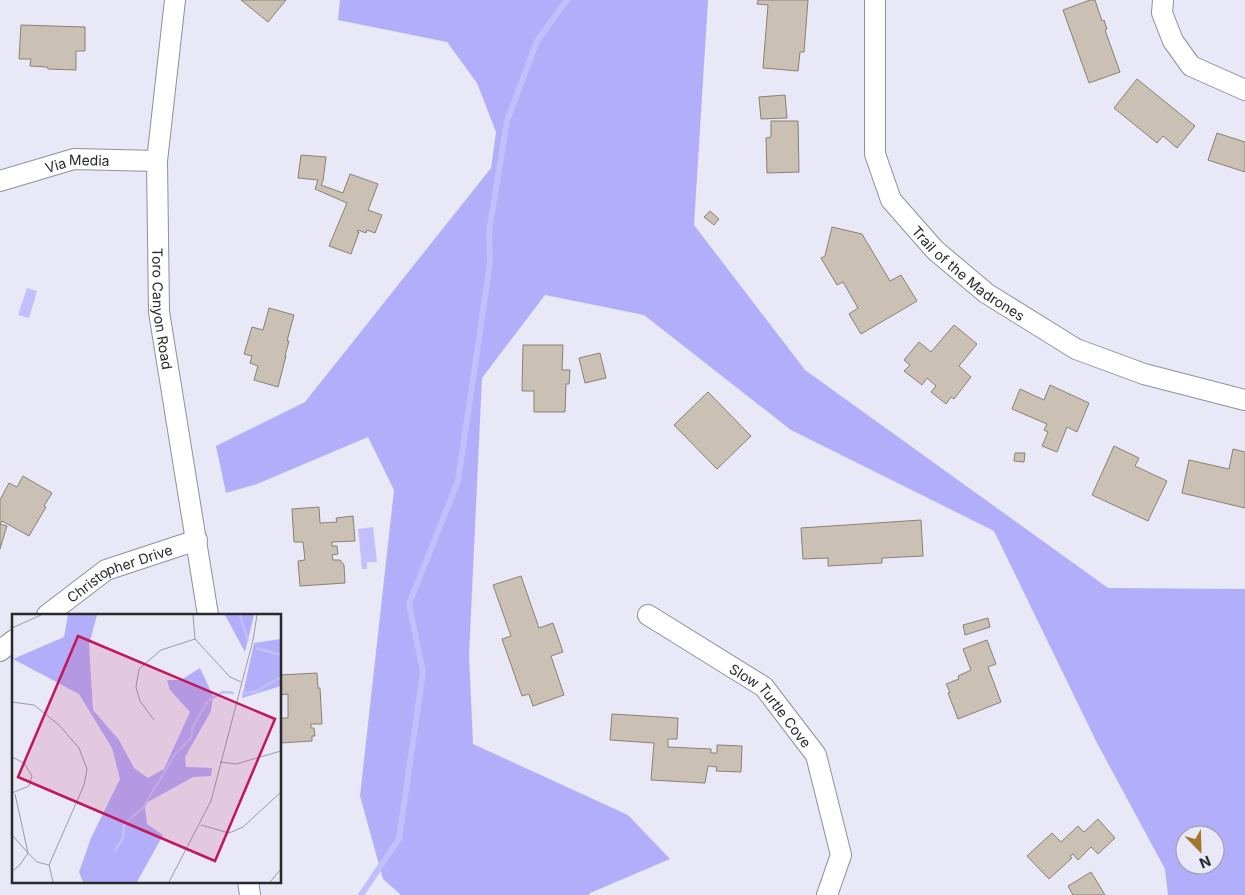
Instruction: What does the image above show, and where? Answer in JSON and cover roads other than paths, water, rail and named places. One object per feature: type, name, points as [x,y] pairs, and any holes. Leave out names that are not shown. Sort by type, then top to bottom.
[{"type":"street","name":"Toro Canyon Road","points":[[174,0],[157,162],[159,312],[208,614]]},
{"type":"street","name":"Trail of the Madrones","points":[[875,0],[875,154],[891,200],[935,250],[986,293],[1076,349],[1144,374],[1245,400]]},
{"type":"street","points":[[1163,0],[1162,13],[1173,41],[1191,66],[1245,90]]},
{"type":"street","name":"Via Media","points":[[0,181],[74,159],[157,162]]},
{"type":"street","name":"Christopher Drive","points":[[48,614],[106,570],[197,540]]},
{"type":"street","name":"Slow Turtle Cove","points":[[648,615],[764,688],[816,755],[841,855],[827,895]]},
{"type":"street","points":[[0,651],[12,642]]},
{"type":"street","points":[[248,882],[250,895]]},
{"type":"water","points":[[27,288],[37,291],[29,318],[18,315]]},
{"type":"water","points":[[373,527],[377,562],[367,562],[367,569],[362,569],[358,529]]},
{"type":"waterway","points":[[361,895],[399,839],[423,672],[409,604],[458,481],[490,263],[489,231],[507,121],[537,41],[567,0]]}]
